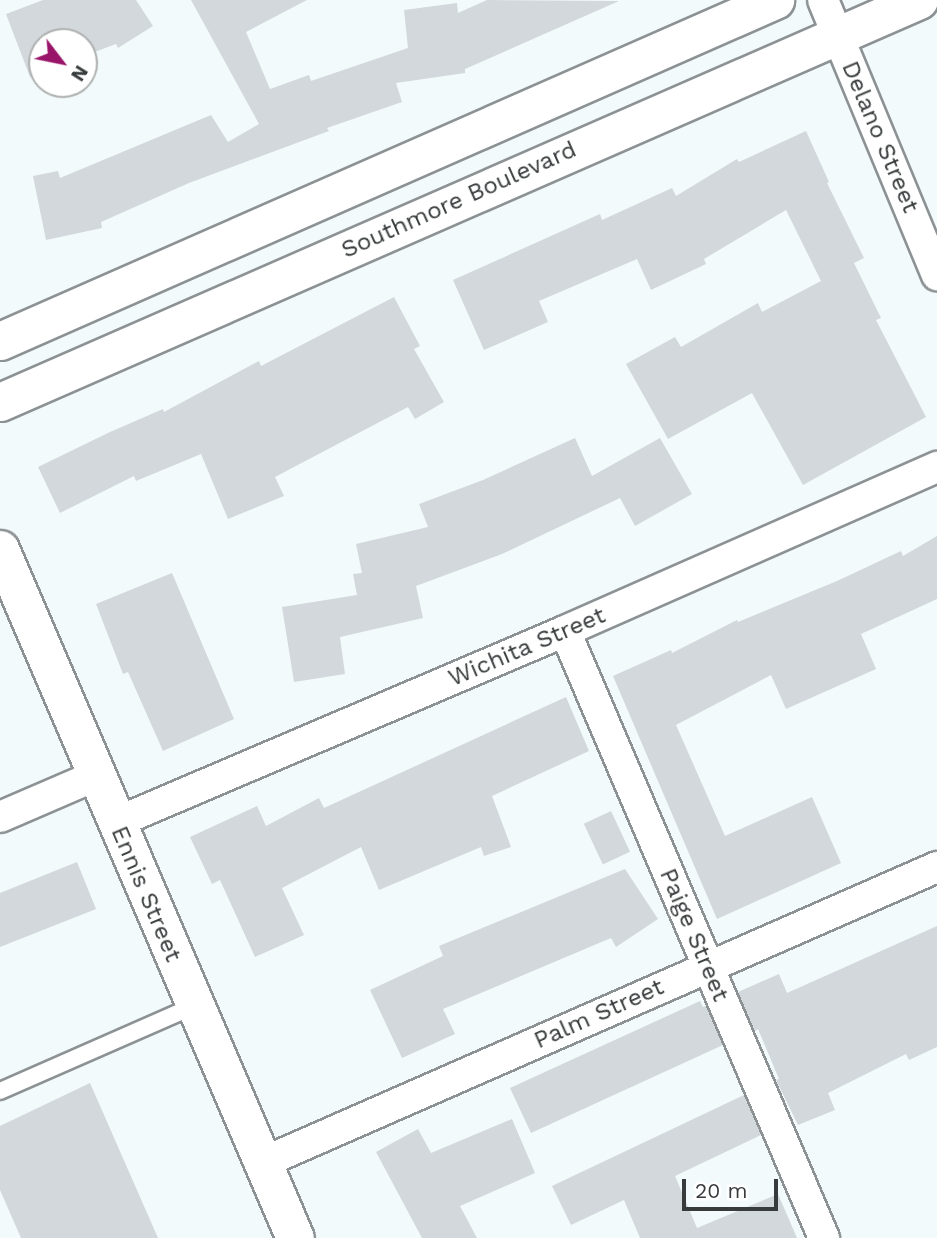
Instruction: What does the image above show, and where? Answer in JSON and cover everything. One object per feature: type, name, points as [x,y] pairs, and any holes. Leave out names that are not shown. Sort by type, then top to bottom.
[{"type":"street","points":[[0,341],[775,0]]},
{"type":"street","name":"Delano Street","points":[[823,0],[937,275]]},
{"type":"street","name":"Southmore Boulevard","points":[[0,402],[919,0]]},
{"type":"street","name":"Wichita Street","points":[[115,823],[565,631],[937,467]]},
{"type":"street","name":"Ennis Street","points":[[0,548],[115,823],[295,1238]]},
{"type":"street","name":"Paige Street","points":[[565,631],[824,1238]]},
{"type":"street","points":[[0,817],[95,776]]},
{"type":"street","name":"Palm Street","points":[[262,1163],[937,867]]},
{"type":"lane","points":[[0,1091],[194,1006]]},
{"type":"building","points":[[43,0],[136,0],[153,26],[118,48],[116,44],[98,51],[98,28],[28,28],[28,72],[6,14]]},
{"type":"building","points":[[191,0],[307,0],[246,32],[270,89],[309,75],[311,81],[408,48],[404,10],[457,3],[458,13],[487,0],[619,1],[465,69],[465,73],[396,83],[402,102],[327,128],[329,131],[189,183],[101,222],[102,228],[46,240],[33,176],[58,171],[60,178],[211,115],[228,142],[259,124]]},
{"type":"building","points":[[806,131],[829,182],[827,183],[864,258],[854,263],[881,318],[876,320],[926,417],[803,485],[752,393],[668,439],[626,364],[675,337],[681,347],[758,303],[762,312],[821,281],[786,210],[704,259],[706,264],[651,290],[637,259],[539,301],[548,322],[484,350],[453,280],[600,214],[602,220],[672,188],[676,196],[737,159],[739,162]]},
{"type":"building","points":[[394,297],[420,346],[414,349],[444,402],[415,419],[408,407],[275,477],[284,496],[228,519],[201,454],[136,481],[134,476],[60,513],[38,467],[110,432],[163,409],[164,412],[259,361],[261,366]]},
{"type":"building","points":[[575,438],[592,476],[660,438],[692,494],[635,526],[620,498],[502,554],[416,586],[423,618],[340,637],[345,674],[294,682],[282,607],[357,595],[353,574],[362,573],[356,544],[428,527],[419,504],[483,480]]},
{"type":"building","points":[[937,536],[937,599],[861,634],[876,669],[786,709],[771,675],[676,725],[725,836],[812,797],[841,863],[717,919],[613,676],[671,650],[672,653],[737,620],[738,622],[837,581],[901,551],[903,556]]},
{"type":"building","points":[[172,573],[234,719],[163,751],[128,672],[123,674],[96,604]]},
{"type":"building","points":[[566,697],[589,751],[492,796],[511,847],[484,856],[481,847],[379,890],[361,847],[282,888],[304,935],[255,957],[220,880],[212,884],[190,837],[257,806],[266,826],[319,798],[324,808]]},
{"type":"building","points":[[611,811],[630,852],[603,864],[584,824]]},
{"type":"building","points":[[77,862],[96,909],[0,947],[0,893]]},
{"type":"building","points":[[625,869],[658,919],[616,947],[611,938],[443,1009],[455,1034],[402,1058],[370,990],[443,956],[439,946]]},
{"type":"building","points":[[937,926],[937,1047],[909,1060],[906,1054],[828,1093],[835,1110],[798,1125],[776,1080],[779,1079],[758,1029],[755,1031],[738,992],[779,974],[787,993]]},
{"type":"building","points":[[700,1001],[703,1007],[706,1006],[723,1045],[531,1133],[510,1088]]},
{"type":"building","points":[[90,1083],[158,1238],[21,1238],[0,1190],[0,1126]]},
{"type":"building","points":[[744,1095],[761,1135],[675,1176],[697,1228],[778,1194],[797,1238],[640,1238],[624,1200],[571,1225],[552,1186]]},
{"type":"building","points":[[512,1119],[535,1173],[460,1206],[477,1238],[422,1238],[376,1152],[418,1129],[431,1153]]}]
